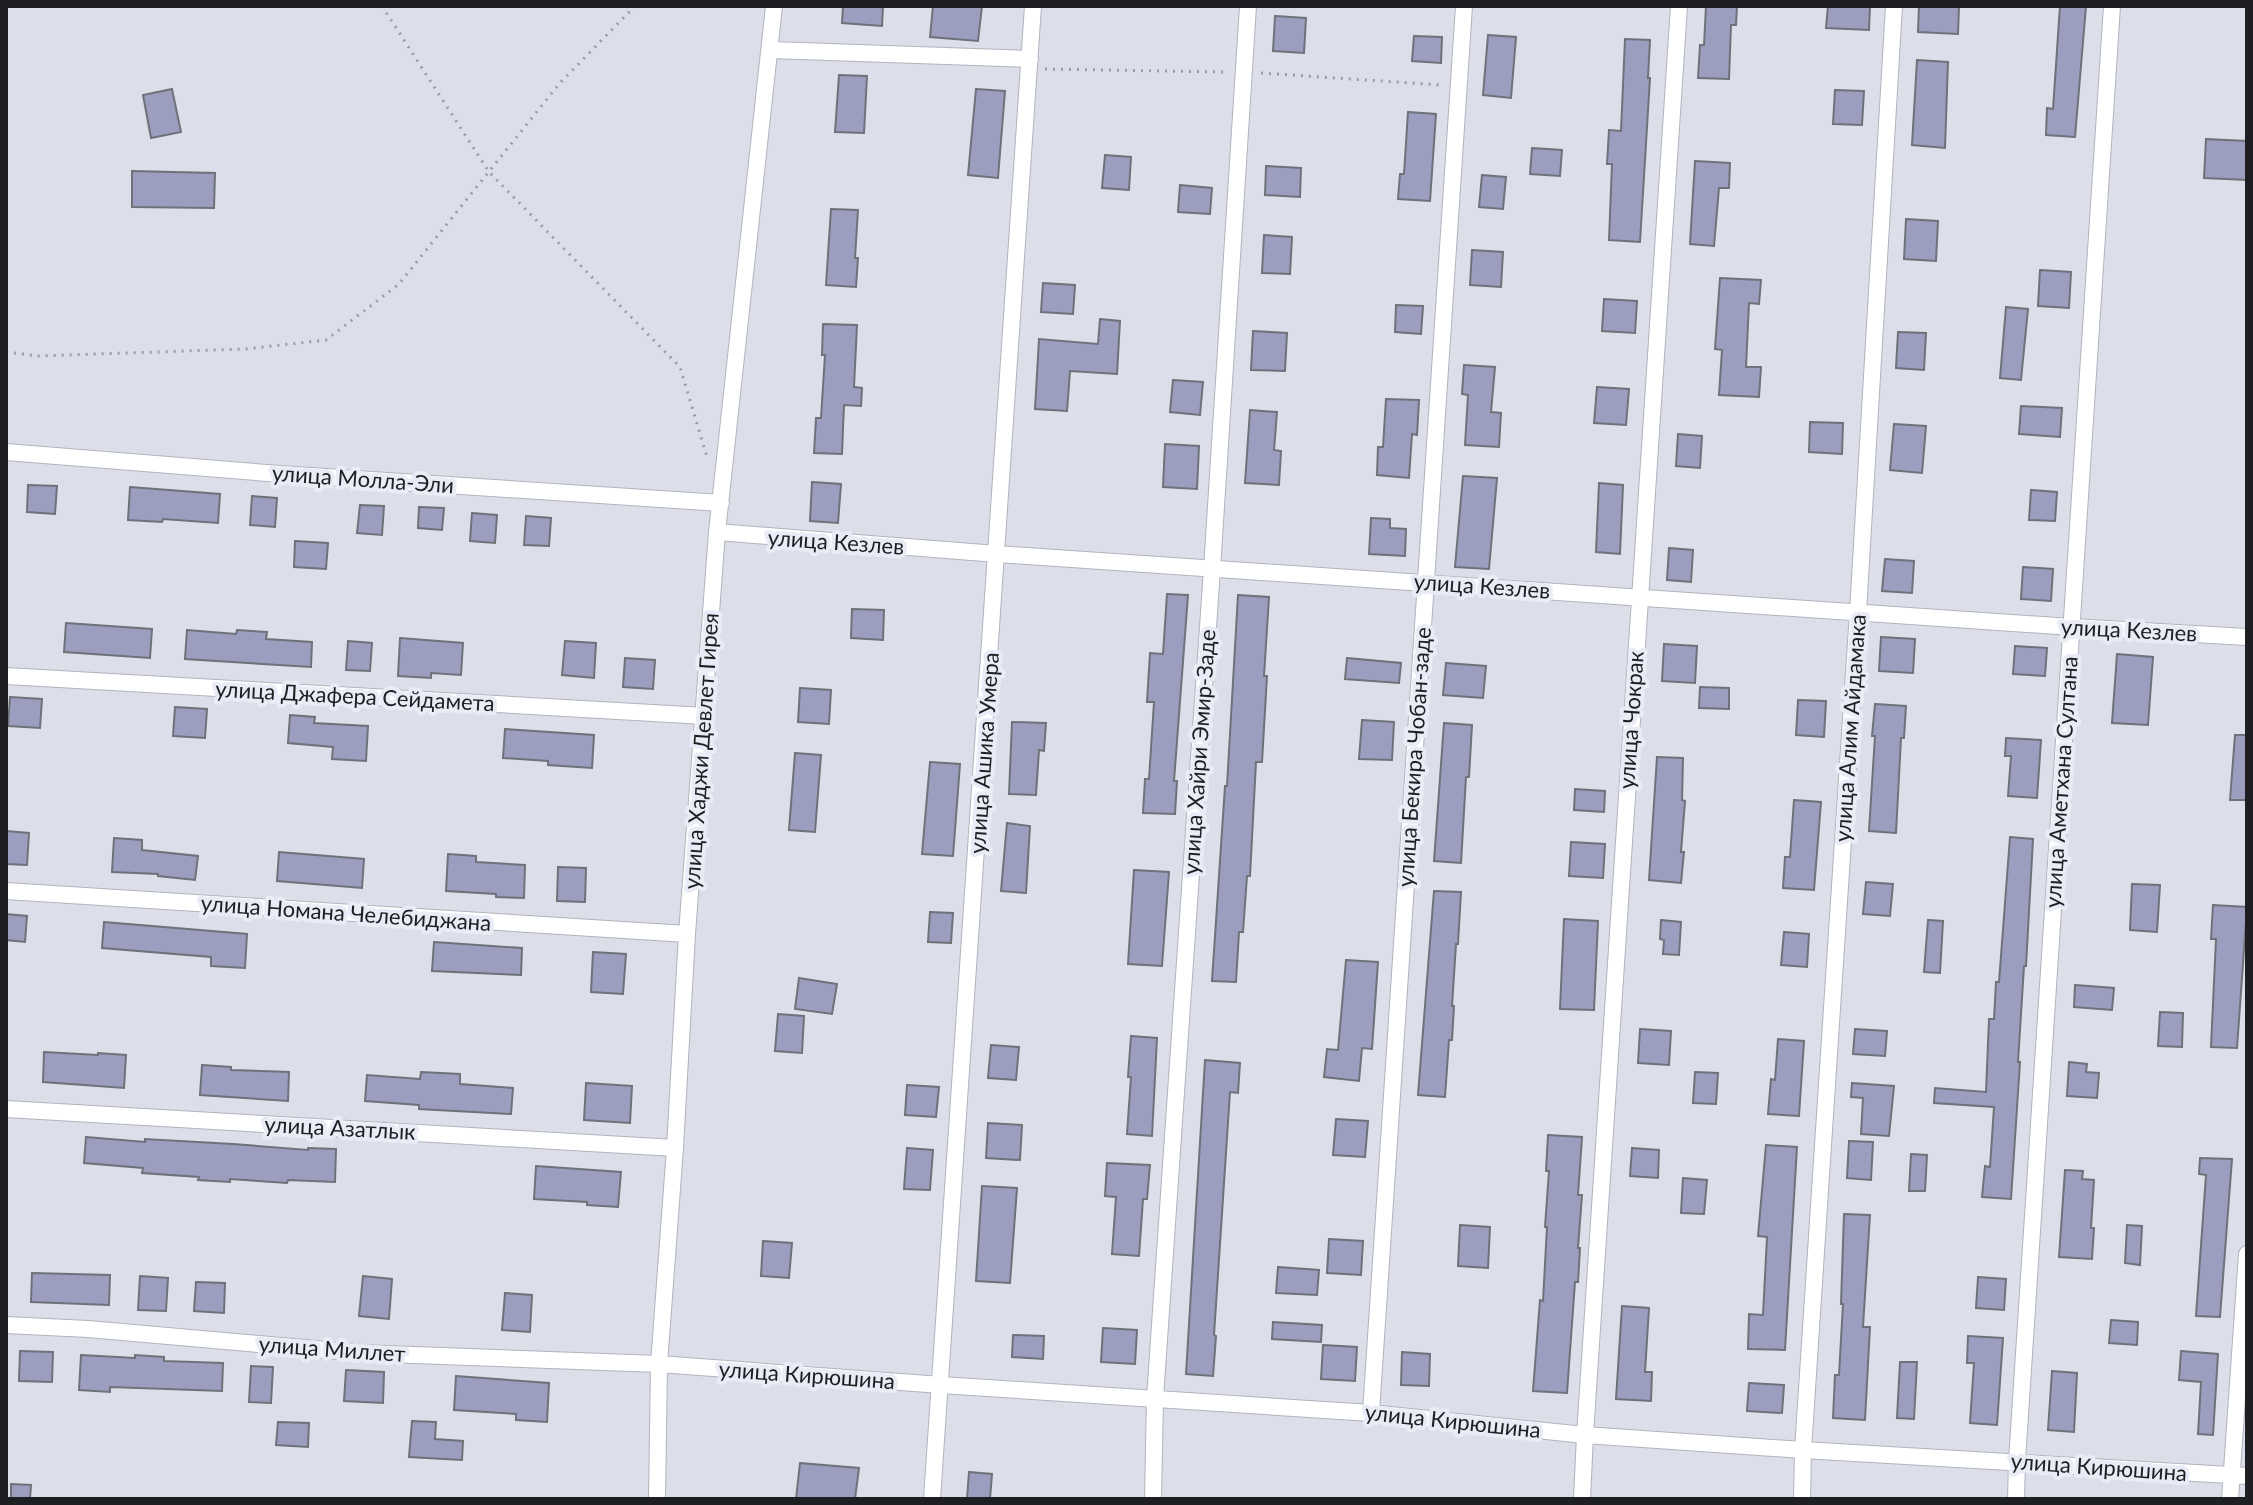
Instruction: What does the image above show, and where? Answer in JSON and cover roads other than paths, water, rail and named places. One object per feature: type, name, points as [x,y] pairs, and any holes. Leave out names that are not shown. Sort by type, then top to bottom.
[{"type":"street","name":"улица Хаджи Девлет Гирея","points":[[657,1499],[659,1364],[717,532],[774,6]]},
{"type":"street","name":"улица Ашика Умера","points":[[932,1499],[1033,6]]},
{"type":"street","name":"улица Хайри Эмир-Заде","points":[[1153,1499],[1155,1398],[1248,6]]},
{"type":"street","name":"улица Бекира Чобан-заде","points":[[1371,1413],[1464,6]]},
{"type":"street","name":"улица Чокрак","points":[[1582,1499],[1679,6]]},
{"type":"street","name":"улица Алим Айдамака","points":[[1802,1499],[1894,6]]},
{"type":"street","name":"улица Аметхана Султана","points":[[2016,1499],[2112,6]]},
{"type":"street","points":[[771,50],[1030,64]]},
{"type":"street","name":"улица Молла-Эли","points":[[6,452],[280,474],[721,503]]},
{"type":"street","name":"улица Кезлев","points":[[717,532],[1212,569],[2247,637]]},
{"type":"street","name":"улица Джафера Сейдамета","points":[[6,676],[705,716]]},
{"type":"street","name":"улица Номана Челебиджана","points":[[6,891],[687,934]]},
{"type":"street","name":"улица Азатлык","points":[[6,1109],[675,1148]]},
{"type":"street","points":[[2230,1499],[2239,1475],[2247,1254]]},
{"type":"street","name":"улица Миллет","points":[[6,1325],[104,1330],[360,1353],[659,1364]]},
{"type":"street","name":"улица Кирюшина","points":[[659,1364],[1371,1413],[1585,1435],[2239,1475]]}]
